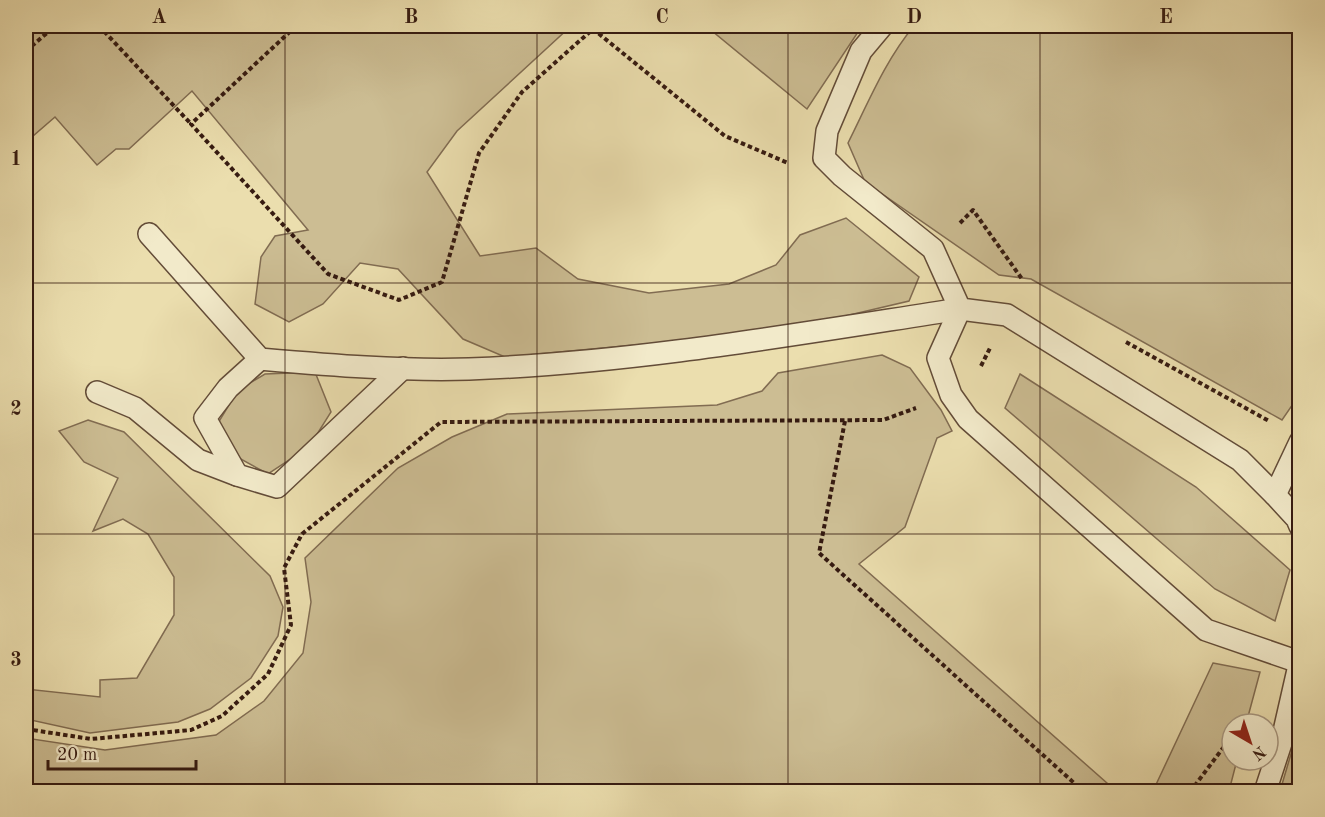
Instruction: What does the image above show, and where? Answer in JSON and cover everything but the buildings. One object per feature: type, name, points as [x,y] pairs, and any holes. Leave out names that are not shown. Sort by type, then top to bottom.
[{"type":"lane","points":[[882,26],[861,51],[828,131],[824,158],[842,176],[933,249],[960,309],[938,358],[951,395],[968,419],[1206,630],[1299,662],[1282,740],[1265,792]]},
{"type":"lane","points":[[149,234],[260,359],[369,368],[470,369],[681,352],[960,309],[1007,315],[1240,460],[1297,519],[1299,526]]},
{"type":"lane","points":[[237,475],[205,418],[228,388],[260,359]]},
{"type":"lane","points":[[97,392],[135,408],[198,460],[277,487],[403,368]]},
{"type":"lane","points":[[1275,495],[1299,442]]},
{"type":"path","points":[[26,51],[56,26]]},
{"type":"path","points":[[99,26],[328,274],[399,300],[442,282],[479,153],[522,92],[593,29],[725,136],[770,157],[796,165],[824,158]]},
{"type":"path","points":[[191,124],[296,26]]},
{"type":"path","points":[[26,729],[91,739],[191,730],[222,716],[268,674],[291,626],[284,568],[302,534],[441,422],[882,420],[951,395],[976,375],[1007,315],[1028,288],[973,210],[933,249]]},
{"type":"path","points":[[1122,340],[1279,427]]},
{"type":"path","points":[[846,421],[819,553],[1084,792]]},
{"type":"path","points":[[1190,792],[1220,752]]},
{"type":"shaded area","points":[[26,26],[571,26],[457,131],[427,172],[480,256],[536,248],[578,279],[649,293],[729,284],[776,265],[800,235],[846,218],[919,277],[909,301],[824,321],[711,338],[505,357],[463,339],[398,269],[360,263],[323,304],[289,322],[255,304],[261,257],[275,236],[308,230],[192,91],[129,149],[116,149],[97,165],[55,117],[26,142]]},
{"type":"shaded area","points":[[706,26],[862,26],[807,109]]},
{"type":"shaded area","points":[[914,26],[1299,26],[1300,383],[1293,404],[1282,420],[1031,279],[999,275],[865,182],[848,143],[886,67]]},
{"type":"shaded area","points":[[882,355],[910,368],[941,410],[952,431],[937,438],[905,527],[859,564],[1116,791],[26,791],[26,738],[105,750],[216,735],[264,701],[303,653],[311,602],[305,558],[398,468],[452,437],[507,414],[717,405],[762,391],[778,373]]},
{"type":"shaded area","points":[[315,372],[331,412],[309,447],[268,474],[237,457],[218,423],[238,390],[265,374]]},
{"type":"shaded area","points":[[1020,374],[1196,487],[1290,570],[1275,621],[1215,589],[1005,408]]},
{"type":"shaded area","points":[[88,420],[124,432],[270,576],[283,607],[278,636],[251,678],[210,709],[178,722],[90,733],[26,719],[26,689],[100,697],[100,680],[137,678],[174,615],[174,577],[148,534],[123,519],[93,531],[118,478],[84,462],[59,431]]},
{"type":"shaded area","points":[[1213,663],[1260,672],[1249,712],[1220,712],[1220,772],[1234,772],[1229,791],[1153,791]]},
{"type":"shaded area","points":[[1299,727],[1299,791],[1280,791]]}]
